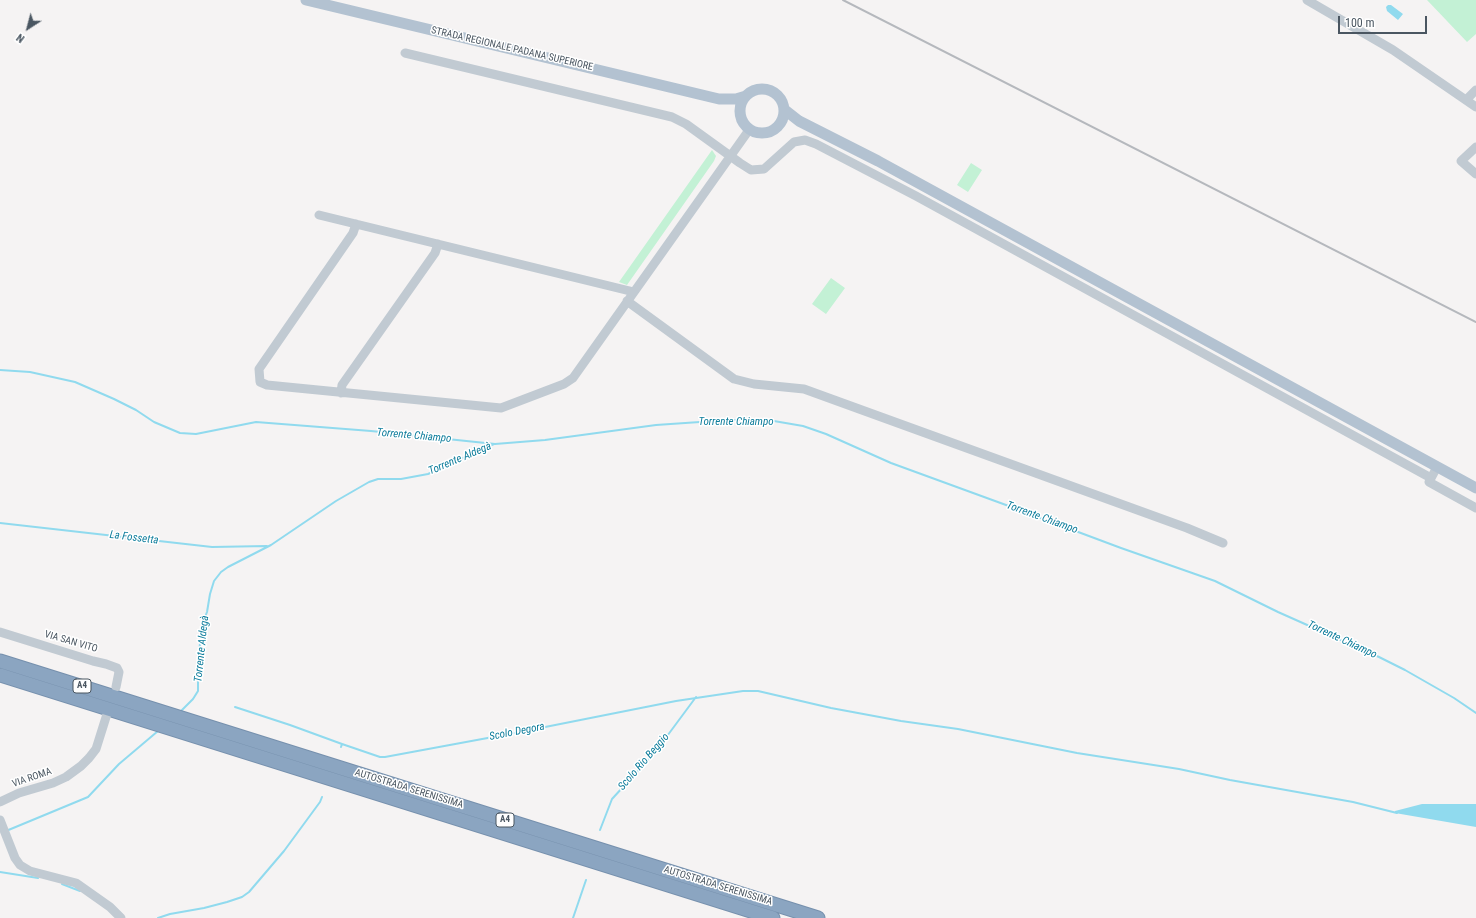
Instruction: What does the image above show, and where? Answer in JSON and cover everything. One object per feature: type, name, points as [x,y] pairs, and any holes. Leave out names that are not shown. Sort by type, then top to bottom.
[{"type":"highway","name":"AUTOSTRADA SERENISSIMA","points":[[0,660],[818,918]]},
{"type":"highway","name":"AUTOSTRADA SERENISSIMA","points":[[0,675],[773,918]]},
{"type":"main road","name":"STRADA REGIONALE PADANA SUPERIORE","points":[[306,0],[719,99],[736,100],[746,96]]},
{"type":"main road","points":[[759,89],[766,89],[779,96],[785,110],[781,124],[770,133],[763,134],[749,130],[745,126],[740,116],[740,106],[746,96],[752,91],[759,89]]},
{"type":"main road","name":"STRADA REGIONALE PADANA SUPERIORE","points":[[719,99],[734,107],[740,116]]},
{"type":"main road","points":[[785,110],[795,118],[878,161],[1476,488]]},
{"type":"main road","points":[[781,124],[796,122],[816,129]]},
{"type":"street","points":[[1307,0],[1393,50],[1476,107]]},
{"type":"street","points":[[405,53],[672,117],[686,124],[751,170],[764,169],[794,142],[805,140],[816,144],[916,196],[1431,478]]},
{"type":"street","points":[[1466,100],[1476,90]]},
{"type":"street","points":[[356,224],[353,233],[259,369],[260,382],[267,385],[501,408],[564,384],[573,378],[749,130]]},
{"type":"street","points":[[1476,147],[1461,161],[1476,174]]},
{"type":"street","points":[[319,215],[634,292]]},
{"type":"street","points":[[341,392],[342,385],[435,254],[438,244]]},
{"type":"street","points":[[627,301],[734,379],[754,384],[804,389],[1187,528],[1223,543]]},
{"type":"street","points":[[1437,466],[1429,482],[1476,508]]},
{"type":"street","name":"VIA SAN VITO","points":[[0,632],[117,668],[120,672],[116,687]]},
{"type":"street","name":"VIA ROMA","points":[[0,802],[19,793],[66,777],[80,766],[96,749],[107,714]]},
{"type":"street","points":[[1,822],[6,838],[15,858],[20,865],[30,871],[76,883],[110,906],[121,918]]},
{"type":"green space","points":[[1427,0],[1476,0],[1476,34],[1467,42]]},
{"type":"green space","points":[[712,150],[716,156],[714,161],[627,285],[619,282]]},
{"type":"green space","points":[[971,163],[982,170],[968,192],[957,185]]},
{"type":"green space","points":[[831,278],[845,288],[826,314],[812,304]]},
{"type":"water","points":[[1391,5],[1403,14],[1398,20],[1387,11],[1386,7]]},
{"type":"water","points":[[1422,804],[1476,804],[1476,827],[1395,813],[1395,811]]},
{"type":"waterway","name":"Torrente Chiampo","points":[[0,370],[30,372],[75,382],[114,399],[136,410],[154,422],[180,433],[196,434],[256,422],[371,431],[495,444],[545,440],[656,425],[729,420],[768,420],[803,426],[826,434],[891,463],[1215,581],[1278,612],[1405,670],[1454,698],[1476,713]]},
{"type":"waterway","name":"Torrente Aldegà","points":[[180,712],[193,699],[198,691],[198,662],[202,625],[207,612],[214,581],[221,572],[271,545],[336,501],[369,482],[378,479],[401,479],[428,474],[494,444]]},
{"type":"waterway","name":"La Fossetta","points":[[0,523],[212,547],[267,546]]},
{"type":"waterway","points":[[341,747],[342,744],[380,757],[385,757],[676,701],[743,691],[758,691],[831,708],[901,721],[958,729],[1077,753],[1179,769],[1230,780],[1353,802],[1397,813]]},
{"type":"waterway","name":"Scolo Rio Beggio","points":[[600,830],[612,799],[656,751],[696,697]]},
{"type":"waterway","points":[[235,707],[342,744]]},
{"type":"waterway","name":"Torrente Aldegà","points":[[6,831],[88,797],[119,764],[158,731]]},
{"type":"waterway","name":"Scolo Degora","points":[[158,918],[227,902],[242,897],[249,892],[284,851],[320,802],[322,797]]},
{"type":"waterway","points":[[0,872],[38,878]]},
{"type":"waterway","name":"Scolo Rio Beggio","points":[[573,918],[586,880]]},
{"type":"waterway","points":[[62,884],[80,891]]},
{"type":"railway","points":[[843,0],[1476,322]]}]
